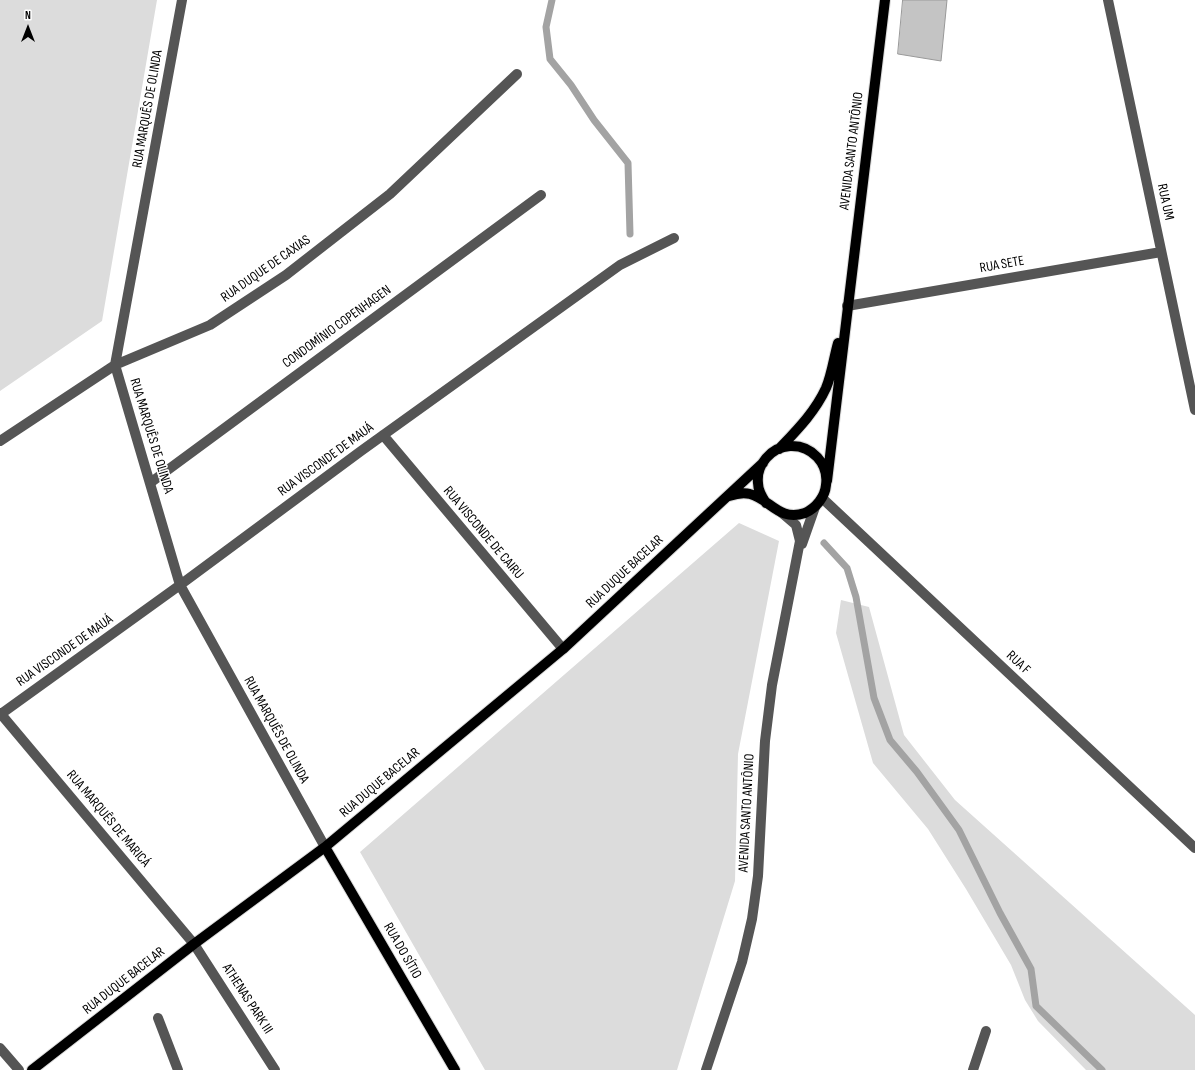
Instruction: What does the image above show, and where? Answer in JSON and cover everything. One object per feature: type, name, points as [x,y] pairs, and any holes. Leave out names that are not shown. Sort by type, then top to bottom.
[{"type":"main road","name":"AVENIDA SANTO ANTÔNIO","points":[[827,481],[885,0]]},
{"type":"main road","name":"AVENIDA SANTO ANTÔNIO","points":[[779,449],[808,418],[826,386],[847,306]]},
{"type":"main road","points":[[729,496],[748,493],[755,495],[766,503],[782,513],[793,515],[804,513],[815,507],[826,490],[827,481],[825,470],[820,460],[812,452],[801,447],[790,446],[779,449],[770,454],[763,462],[759,472],[758,483],[760,494],[766,503]]},
{"type":"main road","name":"RUA DUQUE BACELAR","points":[[32,1070],[194,944],[324,847],[563,650],[729,496],[763,462]]},
{"type":"main road","name":"RUA DO SÍTIO","points":[[324,847],[454,1070]]},
{"type":"street","name":"RUA MARQUÊS DE OLINDA","points":[[182,0],[115,365],[180,585],[324,847]]},
{"type":"street","name":"RUA UM","points":[[1108,0],[1161,252],[1193,394],[1195,410]]},
{"type":"street","name":"RUA DUQUE DE CAXIAS","points":[[0,441],[115,365],[210,325],[286,275],[390,194],[517,74]]},
{"type":"street","name":"CONDOMÍNIO COPENHAGEN","points":[[150,482],[541,194]]},
{"type":"street","name":"RUA VISCONDE DE MAUÁ","points":[[0,713],[180,585],[382,435],[620,265],[674,238]]},
{"type":"street","name":"RUA SETE","points":[[847,306],[1161,252]]},
{"type":"street","name":"RUA VISCONDE DE CAIRU","points":[[382,435],[563,650]]},
{"type":"street","name":"RUA F","points":[[822,498],[1195,848]]},
{"type":"street","name":"AVENIDA SANTO ANTÔNIO","points":[[798,554],[815,507]]},
{"type":"street","name":"AVENIDA SANTO ANTÔNIO","points":[[706,1070],[742,962],[752,919],[758,876],[765,741],[772,684],[800,541],[796,525],[782,513]]},
{"type":"street","name":"RUA MARQUÊS DE MARICÁ","points":[[0,713],[194,944]]},
{"type":"street","name":"ATHENAS PARK III","points":[[194,944],[275,1070]]},
{"type":"street","points":[[158,1018],[178,1070]]},
{"type":"street","points":[[973,1070],[986,1031]]},
{"type":"street","points":[[0,1048],[19,1070]]},
{"type":"shaded area","points":[[0,0],[157,0],[102,321],[0,391]]},
{"type":"shaded area","points":[[739,523],[779,541],[738,754],[735,881],[677,1070],[485,1070],[360,852]]},
{"type":"shaded area","points":[[841,600],[869,607],[904,735],[955,800],[1195,1015],[1195,1070],[1086,1070],[1038,1021],[1025,1000],[1011,965],[928,829],[873,763],[836,633]]},
{"type":"building","points":[[903,0],[947,0],[941,61],[898,54]]},
{"type":"waterway","points":[[552,0],[546,27],[550,59],[571,85],[594,120],[628,163],[630,234]]},
{"type":"waterway","points":[[824,543],[847,568],[856,597],[874,698],[890,740],[917,772],[959,830],[1000,913],[1031,969],[1036,1006],[1102,1070]]}]
